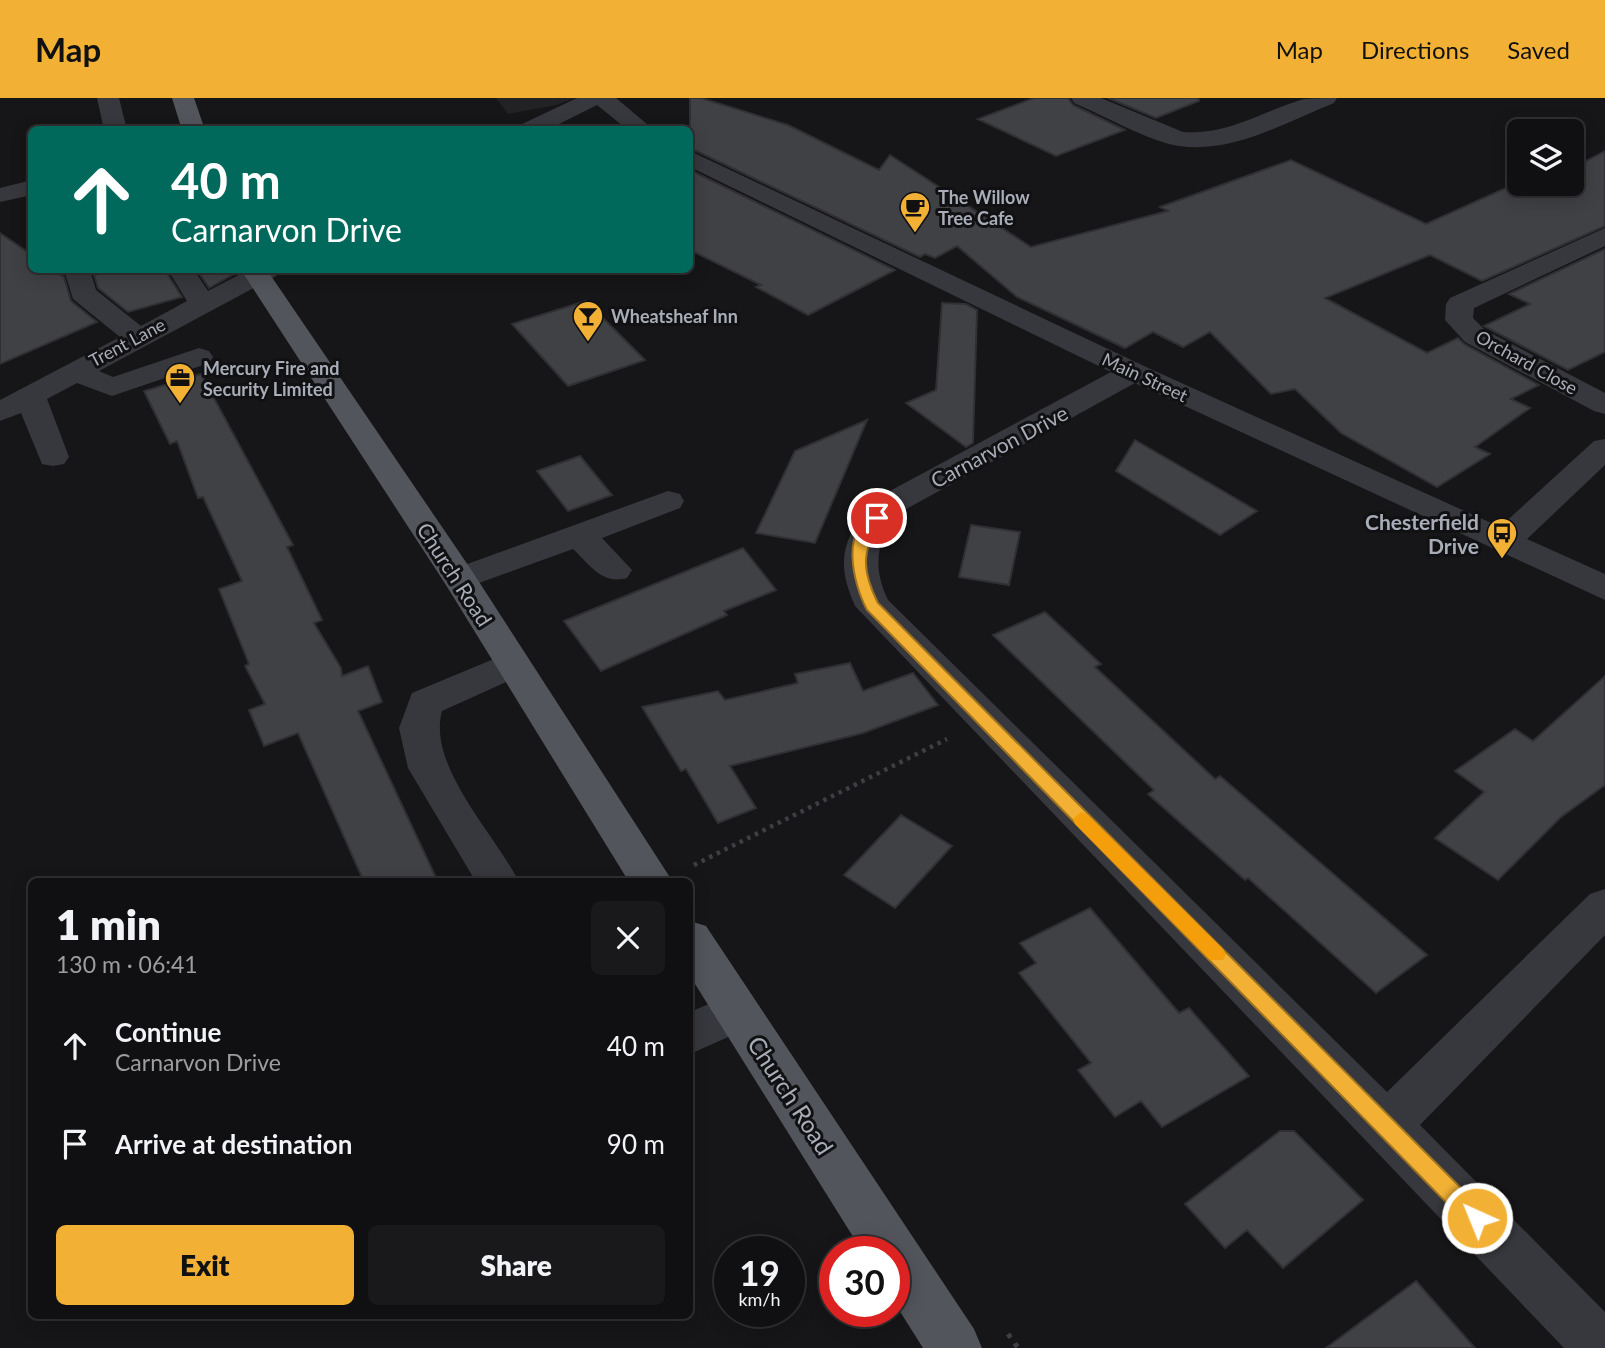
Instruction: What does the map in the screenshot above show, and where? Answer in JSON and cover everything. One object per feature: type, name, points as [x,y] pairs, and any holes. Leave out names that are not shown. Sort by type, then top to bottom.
[{"type":"main road","points":[[183,98],[193,126]]},
{"type":"main road","name":"Church Road","points":[[260,273],[460,579],[649,878]]},
{"type":"main road","name":"Church Road","points":[[693,944],[882,1236]]},
{"type":"main road","name":"Church Road","points":[[910,1279],[955,1348]]},
{"type":"street","points":[[108,98],[115,126]]},
{"type":"street","points":[[536,126],[595,98]]},
{"type":"street","points":[[601,98],[638,126]]},
{"type":"street","points":[[1082,98],[1179,139],[1208,141],[1326,98]]},
{"type":"street","name":"Main Street","points":[[693,159],[1134,372],[1605,588]]},
{"type":"street","points":[[0,195],[28,188]]},
{"type":"street","name":"Orchard Close","points":[[1605,236],[1461,304],[1459,320],[1475,336],[1605,405]]},
{"type":"street","points":[[78,273],[83,293],[138,337]]},
{"type":"street","points":[[183,273],[202,303]]},
{"type":"street","name":"Trent Lane","points":[[0,412],[255,273]]},
{"type":"street","points":[[72,372],[112,387],[200,357]]},
{"type":"street","name":"Carnarvon Drive","points":[[1134,372],[887,506],[867,529],[858,558],[862,585],[873,606],[985,723],[1387,1125]]},
{"type":"street","points":[[30,395],[53,457]]},
{"type":"street","points":[[1503,542],[1605,448]]},
{"type":"street","points":[[460,579],[668,501]]},
{"type":"street","points":[[579,535],[615,570]]},
{"type":"street","points":[[496,878],[428,768],[418,728],[425,703],[513,664]]},
{"type":"street","points":[[1602,1348],[1387,1125],[1605,907]]},
{"type":"street","points":[[693,1033],[737,1012]]},
{"type":"path","points":[[688,868],[925,748],[985,723]]},
{"type":"shaded area","points":[[496,98],[575,98],[556,105],[508,114]]},
{"type":"building","points":[[690,98],[701,98],[788,125],[879,170],[890,155],[1031,247],[1168,211],[1160,207],[1291,160],[1426,224],[1507,187],[1507,196],[1584,196],[1584,162],[1605,151],[1605,226],[1482,281],[1430,255],[1325,298],[1427,353],[1458,338],[1464,344],[1539,385],[1511,399],[1530,408],[1475,447],[1490,454],[1437,487],[1341,433],[1295,389],[1271,394],[1210,332],[1183,347],[1153,332],[1125,348],[1017,297],[957,246],[935,258],[925,254],[920,257],[693,149],[693,126],[690,126]]},
{"type":"building","points":[[1034,98],[1068,98],[1073,105],[1125,130],[1056,156],[978,119]]},
{"type":"building","points":[[1108,98],[1198,98],[1199,101],[1156,118]]},
{"type":"building","points":[[693,171],[895,270],[808,315],[756,287],[761,285],[693,251]]},
{"type":"building","points":[[0,233],[28,252],[28,273],[57,273],[64,277],[71,301],[97,322],[0,364]]},
{"type":"building","points":[[1605,249],[1605,352],[1568,370],[1484,326],[1530,304],[1509,294]]},
{"type":"building","points":[[167,273],[182,297],[128,312],[98,288],[94,275]]},
{"type":"building","points":[[199,273],[236,273],[209,288]]},
{"type":"building","name":"Wheatsheaf Inn","points":[[586,301],[645,360],[568,386],[512,324]]},
{"type":"building","points":[[942,303],[966,304],[977,310],[973,443],[966,447],[906,403],[936,390]]},
{"type":"building","points":[[201,374],[293,545],[287,547],[322,620],[314,623],[341,668],[342,676],[368,666],[382,702],[358,711],[436,878],[362,878],[298,733],[264,746],[249,710],[265,704],[245,666],[249,664],[219,589],[242,581],[203,497],[198,498],[177,441],[170,444],[144,391]]},
{"type":"building","points":[[867,420],[815,543],[756,533],[795,451]]},
{"type":"building","points":[[1135,440],[1257,511],[1220,535],[1116,471]]},
{"type":"building","points":[[580,456],[612,495],[568,511],[537,471]]},
{"type":"building","points":[[971,525],[1020,532],[1009,585],[959,577]]},
{"type":"building","points":[[743,548],[776,590],[724,611],[727,615],[601,671],[564,621]]},
{"type":"building","points":[[1045,612],[1101,664],[1095,667],[1215,779],[1220,776],[1427,955],[1376,993],[1248,878],[1245,880],[1148,794],[1154,790],[993,635]]},
{"type":"building","points":[[850,663],[863,691],[913,673],[938,705],[863,733],[730,766],[756,808],[718,823],[686,769],[681,771],[642,707],[718,691],[725,700],[798,683],[795,674]]},
{"type":"building","points":[[1605,676],[1605,785],[1561,817],[1498,880],[1435,838],[1484,792],[1455,771],[1515,729],[1533,741]]},
{"type":"building","points":[[901,815],[952,846],[895,908],[844,875]]},
{"type":"building","points":[[1090,908],[1179,1013],[1189,1008],[1249,1076],[1162,1127],[1141,1101],[1115,1117],[1078,1070],[1091,1063],[1019,973],[1036,963],[1020,943]]},
{"type":"building","points":[[1280,1131],[1294,1131],[1363,1200],[1283,1268],[1247,1230],[1225,1248],[1185,1204]]},
{"type":"building","points":[[1416,1281],[1475,1348],[1326,1348]]},
{"type":"slow traffic","points":[[1081,819],[1216,954]]},
{"type":"place","name":"The Willow Tree Cafe","points":[[915,234]]},
{"type":"place","name":"Wheatsheaf Inn","points":[[588,343]]},
{"type":"place","name":"Mercury Fire and Security Limited","points":[[180,405]]},
{"type":"place","name":"Chesterfield Drive","points":[[1502,560]]},
{"type":"route","points":[[877,518],[867,529],[858,558],[862,585],[873,606],[985,723],[1477,1218]]}]
